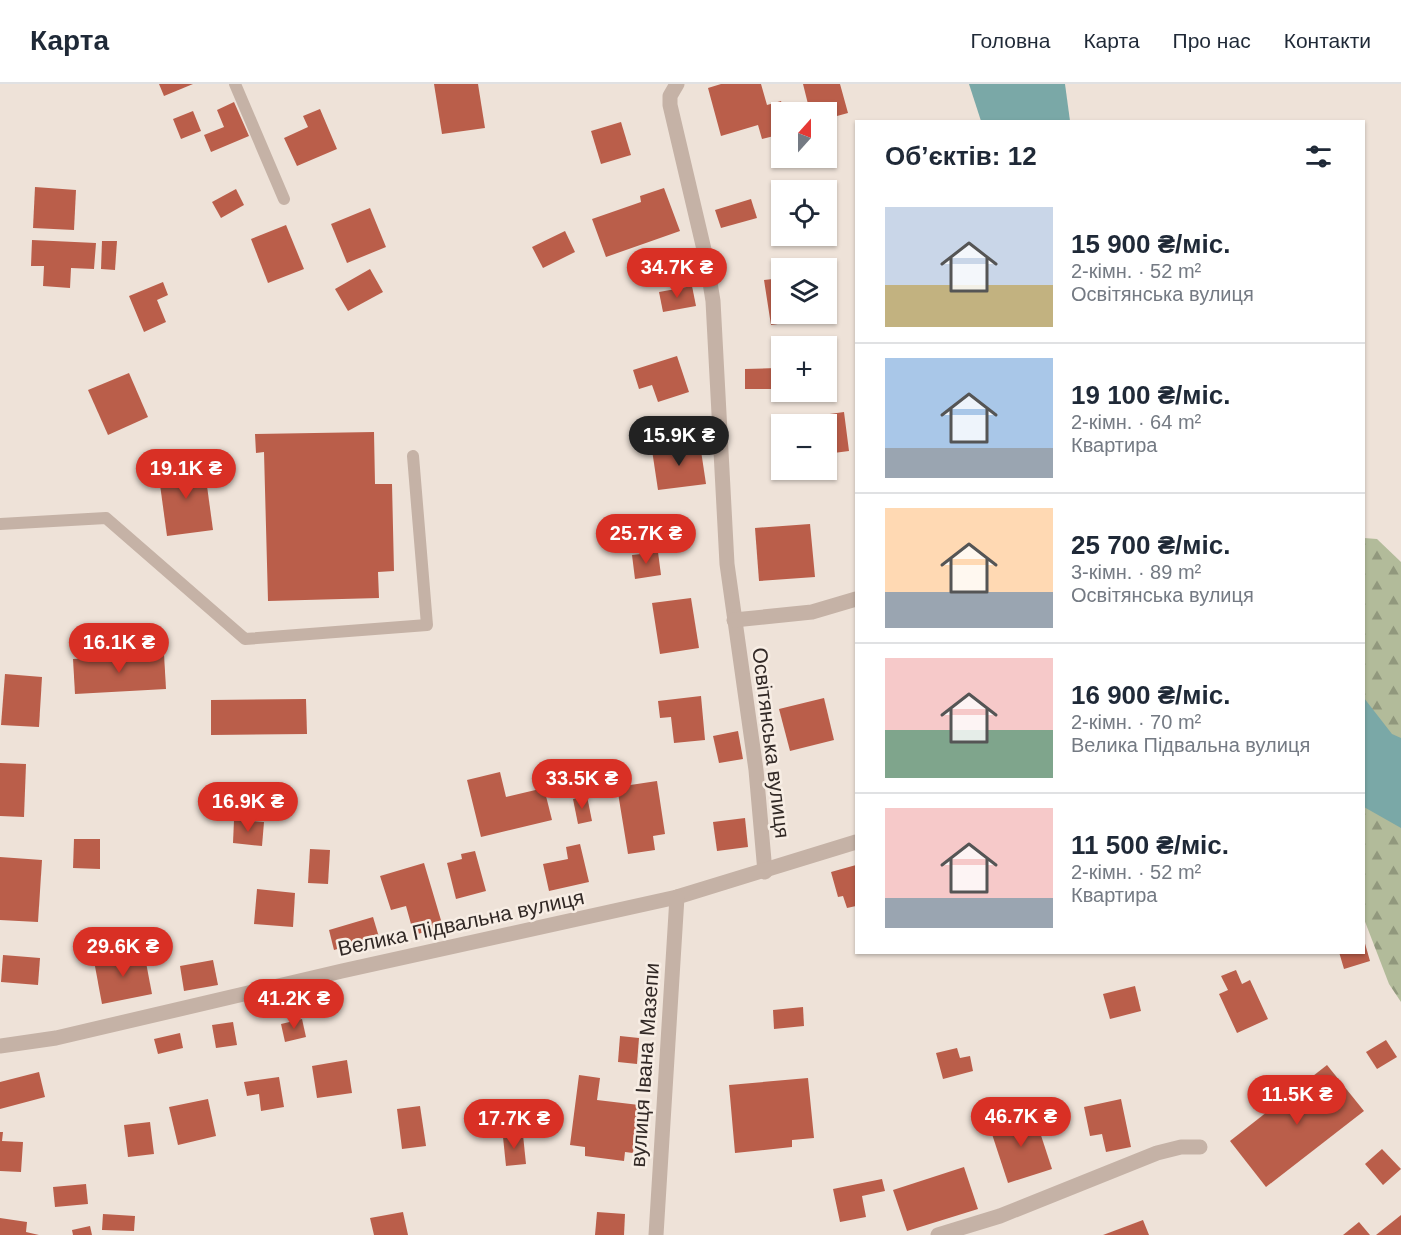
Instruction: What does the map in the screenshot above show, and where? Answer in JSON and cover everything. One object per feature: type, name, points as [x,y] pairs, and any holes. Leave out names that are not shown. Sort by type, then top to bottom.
[{"type":"street","name":"Освітянська вулиця","points":[[677,84],[670,96],[670,105],[706,258],[717,338],[725,524],[734,620],[756,770],[765,872]]},
{"type":"street","name":"Освітянська вулиця","points":[[734,620],[812,612],[855,599]]},
{"type":"street","name":"Велика Підвальна вулиця","points":[[0,1046],[66,1036],[342,971],[677,897],[765,872],[855,842]]},
{"type":"street","name":"вулиця Івана Мазепи","points":[[656,1235],[677,897]]},
{"type":"street","points":[[938,1235],[1000,1216],[1083,1180],[1157,1153],[1181,1147],[1200,1147]]},
{"type":"lane","points":[[235,84],[284,199]]},
{"type":"lane","points":[[0,524],[106,518],[245,639],[427,625],[413,456]]},
{"type":"green space","points":[[1365,538],[1377,539],[1401,562],[1401,1002],[1389,984],[1365,922]]},
{"type":"water","points":[[969,84],[1065,84],[1070,120],[981,120]]},
{"type":"water","points":[[1365,699],[1392,734],[1401,738],[1401,828],[1365,808]]},
{"type":"building","points":[[159,84],[193,84],[164,96]]},
{"type":"building","points":[[434,84],[478,84],[485,128],[442,134]]},
{"type":"building","points":[[721,84],[761,84],[767,105],[771,104],[771,137],[762,139],[758,125],[721,136],[708,88]]},
{"type":"building","points":[[803,84],[840,84],[848,113],[837,116],[837,102],[808,102]]},
{"type":"building","points":[[234,102],[249,136],[211,152],[204,135],[224,127],[217,110]]},
{"type":"building","points":[[320,109],[337,149],[297,166],[284,138],[308,127],[303,116]]},
{"type":"building","points":[[193,111],[201,131],[181,139],[173,119]]},
{"type":"building","points":[[621,122],[631,155],[601,164],[591,131]]},
{"type":"building","points":[[35,187],[76,190],[74,230],[33,228]]},
{"type":"building","points":[[664,188],[680,231],[606,257],[592,219],[641,202],[640,196]]},
{"type":"building","points":[[236,189],[244,205],[221,218],[212,202]]},
{"type":"building","points":[[751,199],[757,218],[721,228],[715,210]]},
{"type":"building","points":[[370,208],[386,247],[347,263],[331,224]]},
{"type":"building","points":[[286,225],[304,269],[268,283],[251,239]]},
{"type":"building","points":[[565,231],[575,252],[543,268],[532,247]]},
{"type":"building","points":[[32,240],[96,243],[94,269],[71,268],[70,288],[43,286],[44,266],[31,266]]},
{"type":"building","points":[[102,241],[117,241],[115,270],[101,269]]},
{"type":"building","points":[[370,269],[383,292],[348,311],[335,289]]},
{"type":"building","points":[[771,279],[771,324],[778,324],[771,325],[764,280]]},
{"type":"building","points":[[163,282],[168,295],[157,300],[166,322],[144,332],[129,296]]},
{"type":"building","points":[[692,286],[696,306],[663,312],[659,292]]},
{"type":"building","points":[[677,356],[689,392],[658,402],[652,385],[639,389],[633,370]]},
{"type":"building","points":[[771,368],[771,389],[745,389],[745,369]]},
{"type":"building","points":[[129,373],[148,417],[108,435],[88,390]]},
{"type":"building","points":[[844,412],[849,451],[837,453],[837,414],[830,414]]},
{"type":"building","points":[[374,432],[375,484],[392,484],[394,571],[378,572],[379,598],[268,601],[264,452],[256,453],[255,434]]},
{"type":"building","points":[[700,444],[706,484],[658,490],[652,450]]},
{"type":"building","points":[[204,464],[213,530],[167,536],[158,470]]},
{"type":"building","points":[[810,524],[815,577],[759,581],[755,528]]},
{"type":"building","points":[[658,552],[661,575],[635,579],[632,555]]},
{"type":"building","points":[[691,598],[699,648],[660,654],[652,603]]},
{"type":"building","points":[[164,654],[166,689],[75,694],[73,659]]},
{"type":"building","points":[[5,674],[42,677],[39,727],[1,725]]},
{"type":"building","points":[[701,696],[705,740],[674,743],[671,717],[660,718],[658,701]]},
{"type":"building","points":[[824,698],[834,740],[790,751],[779,709]]},
{"type":"building","points":[[306,699],[307,734],[211,735],[211,700]]},
{"type":"building","points":[[738,731],[743,759],[719,763],[713,736]]},
{"type":"building","points":[[0,763],[26,764],[24,817],[0,816]]},
{"type":"building","points":[[500,772],[506,797],[544,788],[552,820],[481,837],[467,780]]},
{"type":"building","points":[[657,781],[665,834],[653,836],[655,850],[628,854],[617,787]]},
{"type":"building","points":[[587,796],[592,821],[578,824],[573,799]]},
{"type":"building","points":[[745,818],[748,847],[717,851],[713,822]]},
{"type":"building","points":[[234,820],[264,822],[262,846],[233,843]]},
{"type":"building","points":[[74,839],[100,839],[100,869],[73,868]]},
{"type":"building","points":[[580,844],[589,882],[549,891],[543,864],[568,859],[566,847]]},
{"type":"building","points":[[310,849],[330,850],[328,884],[308,883]]},
{"type":"building","points":[[475,851],[486,891],[456,899],[447,863],[462,859],[461,854]]},
{"type":"building","points":[[0,857],[42,860],[38,922],[0,920]]},
{"type":"building","points":[[424,863],[443,927],[414,935],[406,906],[391,910],[380,876]]},
{"type":"building","points":[[855,865],[855,906],[847,908],[843,896],[838,897],[831,872]]},
{"type":"building","points":[[257,889],[295,893],[293,927],[254,924]]},
{"type":"building","points":[[373,917],[379,937],[334,950],[329,930]]},
{"type":"building","points":[[1365,944],[1370,961],[1344,969],[1340,954],[1365,954]]},
{"type":"building","points":[[144,952],[152,994],[102,1004],[94,961]]},
{"type":"building","points":[[3,955],[40,958],[38,985],[1,982]]},
{"type":"building","points":[[213,960],[218,985],[184,991],[180,966]]},
{"type":"building","points":[[1236,970],[1242,984],[1250,980],[1268,1019],[1237,1033],[1219,994],[1228,990],[1221,976]]},
{"type":"building","points":[[1135,986],[1141,1011],[1110,1019],[1103,994]]},
{"type":"building","points":[[803,1007],[804,1026],[774,1029],[773,1010]]},
{"type":"building","points":[[302,1019],[306,1037],[285,1042],[281,1024]]},
{"type":"building","points":[[233,1022],[237,1045],[216,1048],[212,1025]]},
{"type":"building","points":[[180,1033],[183,1048],[158,1054],[154,1039]]},
{"type":"building","points":[[620,1036],[639,1038],[637,1064],[618,1062]]},
{"type":"building","points":[[1386,1040],[1397,1057],[1377,1069],[1366,1052]]},
{"type":"building","points":[[957,1048],[960,1058],[970,1056],[973,1071],[943,1079],[936,1053]]},
{"type":"building","points":[[347,1060],[352,1093],[317,1098],[312,1066]]},
{"type":"building","points":[[1327,1065],[1364,1111],[1266,1187],[1230,1141]]},
{"type":"building","points":[[39,1072],[45,1097],[0,1109],[0,1082]]},
{"type":"building","points":[[579,1075],[600,1078],[597,1100],[639,1105],[633,1153],[625,1152],[624,1161],[585,1156],[585,1147],[570,1145]]},
{"type":"building","points":[[279,1077],[284,1107],[261,1111],[259,1094],[247,1096],[244,1082]]},
{"type":"building","points":[[808,1078],[814,1138],[792,1140],[792,1147],[735,1153],[729,1085]]},
{"type":"building","points":[[208,1099],[216,1136],[178,1145],[169,1107]]},
{"type":"building","points":[[1121,1099],[1131,1147],[1106,1152],[1102,1134],[1090,1136],[1084,1107]]},
{"type":"building","points":[[420,1106],[426,1146],[402,1149],[397,1109]]},
{"type":"building","points":[[1034,1114],[1052,1169],[1008,1183],[990,1128]]},
{"type":"building","points":[[150,1122],[154,1154],[128,1157],[124,1125]]},
{"type":"building","points":[[0,1132],[3,1132],[2,1141],[23,1142],[21,1172],[0,1171]]},
{"type":"building","points":[[523,1135],[526,1164],[506,1166],[503,1137]]},
{"type":"building","points":[[1382,1149],[1401,1169],[1383,1185],[1365,1164]]},
{"type":"building","points":[[964,1167],[978,1209],[907,1231],[893,1190]]},
{"type":"building","points":[[882,1179],[885,1191],[862,1196],[866,1217],[840,1222],[833,1189]]},
{"type":"building","points":[[86,1184],[88,1204],[55,1207],[53,1187]]},
{"type":"building","points":[[403,1212],[408,1235],[374,1235],[370,1218]]},
{"type":"building","points":[[597,1212],[625,1214],[624,1235],[595,1235]]},
{"type":"building","points":[[103,1214],[135,1216],[134,1231],[102,1230]]},
{"type":"building","points":[[1401,1215],[1401,1235],[1376,1235]]},
{"type":"building","points":[[0,1218],[27,1222],[26,1232],[39,1235],[0,1235]]},
{"type":"building","points":[[1143,1220],[1149,1235],[1103,1235]]},
{"type":"building","points":[[1359,1222],[1370,1235],[1343,1235]]},
{"type":"building","points":[[90,1226],[92,1235],[73,1235],[72,1230]]}]
